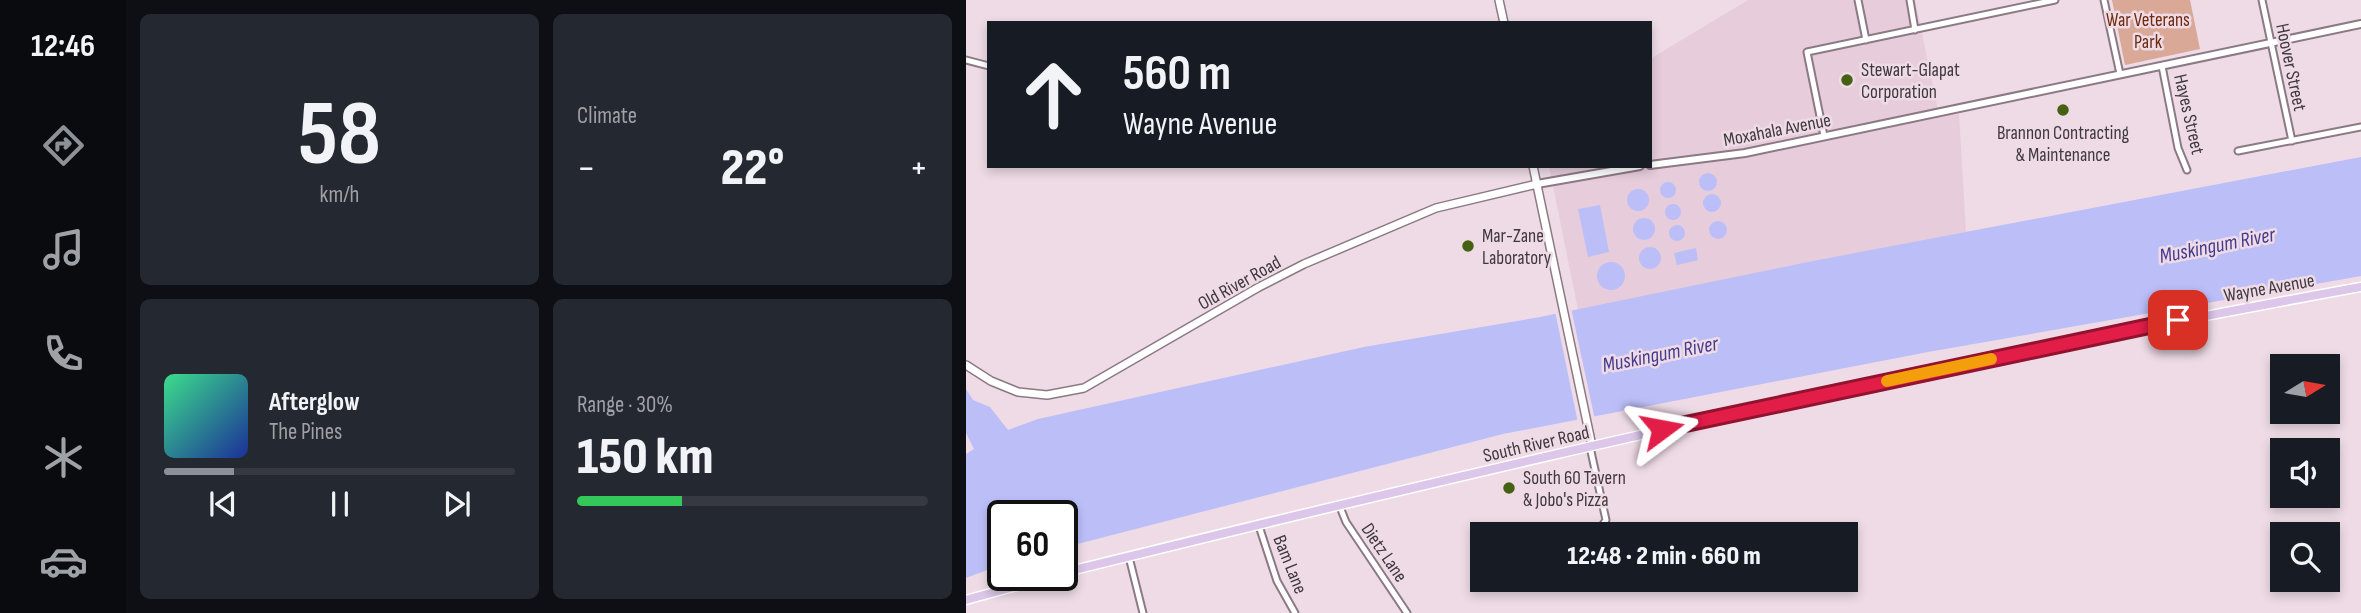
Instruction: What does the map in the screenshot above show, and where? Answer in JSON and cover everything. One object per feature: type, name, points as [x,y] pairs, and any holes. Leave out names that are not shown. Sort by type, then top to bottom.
[{"type":"main road","points":[[1499,0],[1504,21]]},
{"type":"main road","points":[[1534,168],[1591,447]]},
{"type":"main road","name":"Old River Road","points":[[966,365],[991,381],[1018,392],[1047,395],[1084,388],[1304,264],[1436,208],[1537,184]]},
{"type":"main road","name":"Wayne Avenue","points":[[2101,335],[2361,287]]},
{"type":"main road","name":"South River Road","points":[[1078,569],[1591,447],[2101,335]]},
{"type":"main road","points":[[966,600],[999,591]]},
{"type":"street","points":[[1858,0],[1866,40]]},
{"type":"street","points":[[1910,0],[1915,30]]},
{"type":"street","points":[[1824,136],[1807,52],[2035,2],[2055,0]]},
{"type":"street","points":[[2104,0],[2120,74]]},
{"type":"street","name":"Hoover Street","points":[[2262,0],[2292,141]]},
{"type":"street","name":"Moxahala Avenue","points":[[1652,165],[1745,153],[2361,24]]},
{"type":"street","points":[[966,60],[987,65]]},
{"type":"street","name":"Hayes Street","points":[[2162,66],[2178,148],[2187,170]]},
{"type":"street","points":[[2238,151],[2361,127]]},
{"type":"street","points":[[1537,184],[1629,168]]},
{"type":"street","points":[[1591,447],[1605,522]]},
{"type":"street","name":"Dietz Lane","points":[[1340,507],[1346,522],[1407,613]]},
{"type":"street","name":"Bam Lane","points":[[1259,526],[1277,581],[1295,613]]},
{"type":"street","points":[[1129,557],[1143,613]]},
{"type":"shaded area","points":[[1748,0],[1915,0],[1939,115],[1959,114],[1966,232],[1578,310],[1549,168],[1652,168],[1652,58]]},
{"type":"green space","name":"War Veterans Park","points":[[2112,0],[2190,0],[2200,49],[2125,65]]},
{"type":"water","name":"Muskingum River","points":[[2361,157],[2361,276],[1928,352],[1503,434],[1078,544],[1078,500],[987,500],[987,570],[966,578],[966,454],[974,449],[966,433],[966,389],[973,400],[990,407],[1008,430],[1038,419],[1364,347],[1540,317],[1813,261]]},
{"type":"water","points":[[1708,173],[1715,175],[1715,189],[1708,191],[1701,189],[1699,182],[1701,175]]},
{"type":"water","points":[[1665,182],[1671,182],[1676,190],[1674,196],[1665,198],[1660,193],[1660,187]]},
{"type":"water","points":[[1638,189],[1646,192],[1649,200],[1646,208],[1638,211],[1630,208],[1627,200],[1630,192]]},
{"type":"water","points":[[1712,194],[1720,199],[1721,203],[1716,211],[1712,212],[1704,207],[1703,203],[1708,195]]},
{"type":"water","points":[[1670,204],[1676,204],[1681,212],[1679,218],[1670,220],[1665,215],[1665,209]]},
{"type":"water","points":[[1600,205],[1609,252],[1588,257],[1578,209]]},
{"type":"water","points":[[1644,218],[1652,221],[1655,229],[1652,237],[1644,240],[1636,237],[1633,229],[1636,221]]},
{"type":"water","points":[[1718,221],[1725,223],[1725,237],[1718,239],[1711,237],[1709,230],[1711,223]]},
{"type":"water","points":[[1674,225],[1680,225],[1685,233],[1683,239],[1674,241],[1669,236],[1669,230]]},
{"type":"water","points":[[1650,247],[1658,250],[1661,258],[1658,266],[1650,269],[1642,266],[1639,258],[1642,250]]},
{"type":"water","points":[[1696,248],[1698,260],[1677,265],[1674,253]]},
{"type":"water","points":[[1611,262],[1621,266],[1625,276],[1621,286],[1611,290],[1601,286],[1597,276],[1601,266]]},
{"type":"pier","points":[[1571,308],[1595,420],[1578,423],[1555,311]]},
{"type":"slow traffic","points":[[1887,381],[1991,359]]},
{"type":"place","name":"Stewart-Glapat Corporation","points":[[1847,80]]},
{"type":"place","name":"Brannon Contracting & Maintenance","points":[[2063,110]]},
{"type":"place","name":"Mar-Zane Laboratory","points":[[1468,246]]},
{"type":"place","name":"South 60 Tavern & Jobo's Pizza","points":[[1509,488]]},
{"type":"route","points":[[1662,429],[2178,320]]}]
